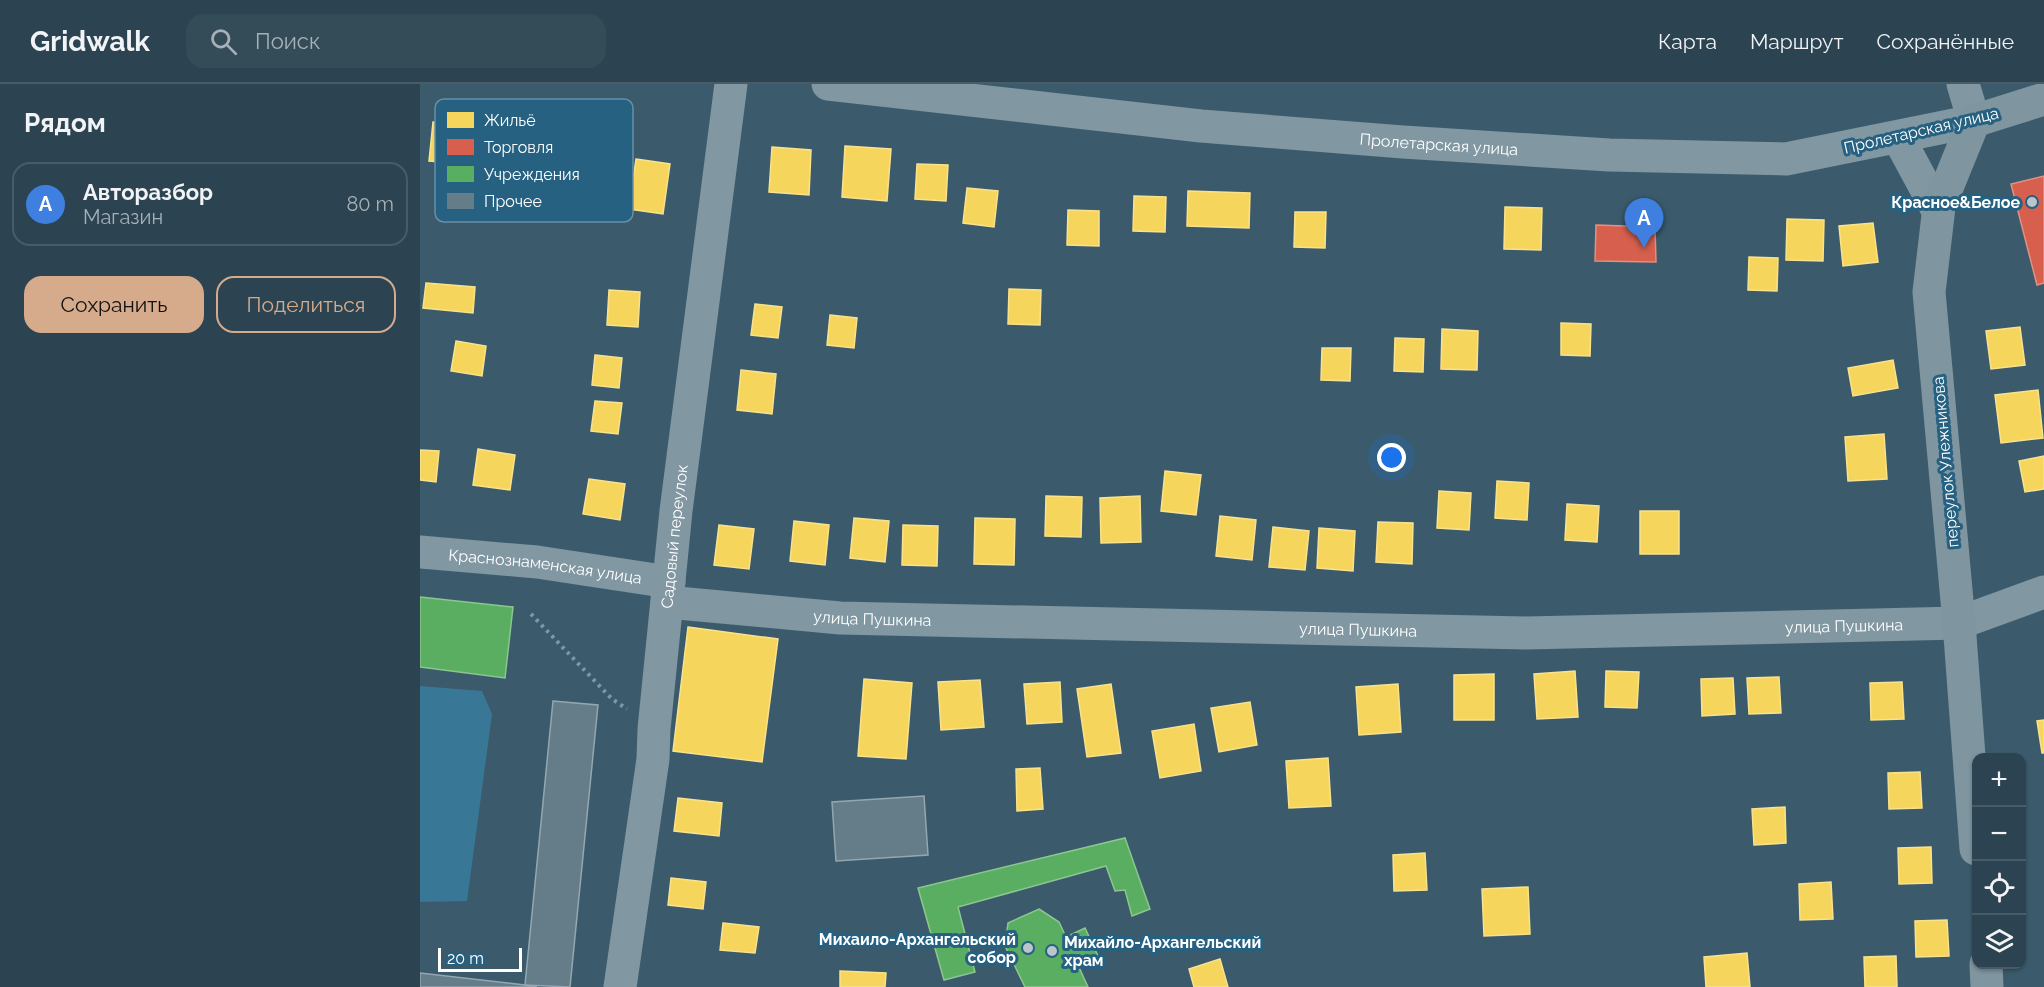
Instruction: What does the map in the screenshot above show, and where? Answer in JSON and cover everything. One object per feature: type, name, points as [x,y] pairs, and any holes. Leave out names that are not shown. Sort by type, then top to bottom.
[{"type":"main road","name":"Пролетарская улица","points":[[1974,121],[2044,99]]},
{"type":"main road","name":"переулок Улежникова","points":[[1974,121],[1938,212],[1929,291],[1974,807]]},
{"type":"main road","points":[[1986,969],[1987,987]]},
{"type":"street","name":"Садовый переулок","points":[[620,987],[653,759],[676,511],[731,84]]},
{"type":"street","name":"Пролетарская улица","points":[[828,84],[1202,126],[1609,155],[1786,159],[1974,121]]},
{"type":"street","points":[[1963,84],[1974,121]]},
{"type":"street","points":[[1898,137],[1938,212]]},
{"type":"street","name":"Краснознаменская улица","points":[[420,552],[537,562],[668,592]]},
{"type":"street","name":"улица Пушкина","points":[[668,592],[840,618],[1526,633],[1959,623],[2044,592]]},
{"type":"path","points":[[531,614],[612,699],[654,729]]},
{"type":"shaded area","points":[[420,686],[482,691],[492,714],[467,901],[420,902]]},
{"type":"building: Жильё","points":[[433,122],[435,122],[435,162],[429,161]]},
{"type":"building: Жильё","points":[[845,146],[891,149],[887,201],[842,197]]},
{"type":"building: Жильё","points":[[772,147],[811,150],[809,195],[769,192]]},
{"type":"building: Жильё","points":[[636,159],[670,164],[663,214],[633,210]]},
{"type":"building: Жильё","points":[[917,164],[948,165],[946,201],[915,199]]},
{"type":"building: Жильё","points":[[967,188],[998,191],[994,227],[963,223]]},
{"type":"building: Жильё","points":[[1188,191],[1250,193],[1249,228],[1187,226]]},
{"type":"building: Жильё","points":[[1134,196],[1166,197],[1165,232],[1133,231]]},
{"type":"building: Жильё","points":[[1505,207],[1542,208],[1541,250],[1504,249]]},
{"type":"building: Жильё","points":[[1068,210],[1099,211],[1099,246],[1067,245]]},
{"type":"building: Жильё","points":[[1295,212],[1326,212],[1325,248],[1294,247]]},
{"type":"building: Жильё","points":[[1787,219],[1824,220],[1823,261],[1786,260]]},
{"type":"building: Жильё","points":[[1873,223],[1878,262],[1843,266],[1839,226]]},
{"type":"building: Жильё","points":[[1749,257],[1778,258],[1777,291],[1748,290]]},
{"type":"building: Жильё","points":[[426,283],[475,287],[473,313],[423,308]]},
{"type":"building: Жильё","points":[[1009,289],[1041,290],[1040,325],[1008,324]]},
{"type":"building: Жильё","points":[[609,290],[640,292],[638,327],[607,325]]},
{"type":"building: Жильё","points":[[755,304],[782,307],[778,338],[751,335]]},
{"type":"building: Жильё","points":[[830,315],[857,318],[854,348],[827,345]]},
{"type":"building: Жильё","points":[[1561,323],[1591,324],[1590,356],[1561,355]]},
{"type":"building: Жильё","points":[[2020,327],[2025,365],[1991,369],[1986,331]]},
{"type":"building: Жильё","points":[[1442,329],[1478,331],[1477,370],[1441,369]]},
{"type":"building: Жильё","points":[[1395,338],[1424,339],[1423,372],[1394,371]]},
{"type":"building: Жильё","points":[[456,341],[486,346],[482,376],[451,371]]},
{"type":"building: Жильё","points":[[1322,348],[1351,348],[1350,381],[1321,380]]},
{"type":"building: Жильё","points":[[595,355],[622,358],[619,388],[592,385]]},
{"type":"building: Жильё","points":[[1893,360],[1898,388],[1853,396],[1848,368]]},
{"type":"building: Жильё","points":[[741,370],[776,374],[772,414],[737,410]]},
{"type":"building: Жильё","points":[[2038,390],[2043,438],[2001,443],[1995,395]]},
{"type":"building: Жильё","points":[[595,401],[622,403],[618,434],[591,431]]},
{"type":"building: Жильё","points":[[1884,434],[1887,479],[1848,481],[1845,437]]},
{"type":"building: Жильё","points":[[478,449],[515,455],[510,490],[473,485]]},
{"type":"building: Жильё","points":[[420,450],[439,451],[436,482],[420,480]]},
{"type":"building: Жильё","points":[[2044,456],[2044,489],[2025,492],[2019,461]]},
{"type":"building: Жильё","points":[[1165,471],[1201,475],[1196,515],[1161,511]]},
{"type":"building: Жильё","points":[[589,479],[625,484],[620,520],[583,514]]},
{"type":"building: Жильё","points":[[1497,481],[1529,483],[1527,520],[1495,518]]},
{"type":"building: Жильё","points":[[1439,491],[1471,493],[1469,530],[1437,528]]},
{"type":"building: Жильё","points":[[1046,496],[1082,497],[1081,537],[1045,536]]},
{"type":"building: Жильё","points":[[1140,496],[1141,542],[1101,543],[1100,498]]},
{"type":"building: Жильё","points":[[1567,504],[1599,506],[1597,542],[1565,540]]},
{"type":"building: Жильё","points":[[1640,511],[1679,511],[1679,554],[1640,554]]},
{"type":"building: Жильё","points":[[1220,516],[1256,520],[1252,560],[1216,556]]},
{"type":"building: Жильё","points":[[854,518],[889,521],[885,562],[850,558]]},
{"type":"building: Жильё","points":[[975,518],[1015,519],[1014,565],[974,564]]},
{"type":"building: Жильё","points":[[794,521],[829,525],[825,565],[790,561]]},
{"type":"building: Жильё","points":[[1378,522],[1413,523],[1412,564],[1376,562]]},
{"type":"building: Жильё","points":[[719,525],[754,529],[749,569],[714,565]]},
{"type":"building: Жильё","points":[[903,525],[938,526],[937,566],[902,565]]},
{"type":"building: Жильё","points":[[1273,527],[1309,531],[1305,570],[1269,567]]},
{"type":"building: Жильё","points":[[1319,528],[1355,531],[1353,571],[1317,568]]},
{"type":"building: Жильё","points":[[688,627],[778,639],[762,762],[673,751]]},
{"type":"building: Жильё","points":[[1575,671],[1578,717],[1537,719],[1534,674]]},
{"type":"building: Жильё","points":[[1606,671],[1639,672],[1637,708],[1605,707]]},
{"type":"building: Жильё","points":[[1494,674],[1494,720],[1454,720],[1454,675]]},
{"type":"building: Жильё","points":[[1779,677],[1781,713],[1749,714],[1747,678]]},
{"type":"building: Жильё","points":[[1733,678],[1735,714],[1702,716],[1701,679]]},
{"type":"building: Жильё","points":[[864,679],[912,683],[906,759],[858,756]]},
{"type":"building: Жильё","points":[[980,680],[984,727],[941,730],[938,682]]},
{"type":"building: Жильё","points":[[1060,682],[1062,722],[1027,724],[1024,684]]},
{"type":"building: Жильё","points":[[1902,682],[1904,719],[1871,720],[1870,683]]},
{"type":"building: Жильё","points":[[1111,684],[1121,753],[1087,757],[1077,689]]},
{"type":"building: Жильё","points":[[1398,684],[1401,732],[1359,735],[1356,687]]},
{"type":"building: Жильё","points":[[1250,702],[1257,745],[1219,752],[1211,708]]},
{"type":"building: Жильё","points":[[2044,720],[2044,753],[2042,753],[2037,721]]},
{"type":"building: Жильё","points":[[1194,724],[1201,771],[1160,778],[1152,731]]},
{"type":"building: Жильё","points":[[1328,758],[1331,806],[1289,808],[1286,761]]},
{"type":"building: Жильё","points":[[1040,768],[1043,809],[1017,811],[1016,769]]},
{"type":"building: Жильё","points":[[1920,772],[1922,808],[1889,809],[1888,773]]},
{"type":"building: Жильё","points":[[678,798],[722,803],[719,836],[674,831]]},
{"type":"building: Жильё","points":[[1785,807],[1786,843],[1754,845],[1752,809]]},
{"type":"building: Жильё","points":[[1931,847],[1932,883],[1899,884],[1898,848]]},
{"type":"building: Жильё","points":[[1425,853],[1427,890],[1394,891],[1393,855]]},
{"type":"building: Жильё","points":[[671,878],[706,882],[703,909],[668,905]]},
{"type":"building: Жильё","points":[[1831,882],[1833,919],[1800,920],[1799,884]]},
{"type":"building: Жильё","points":[[1528,887],[1530,934],[1484,936],[1482,889]]},
{"type":"building: Жильё","points":[[1947,920],[1949,956],[1916,957],[1915,921]]},
{"type":"building: Жильё","points":[[723,923],[759,927],[755,953],[720,950]]},
{"type":"building: Жильё","points":[[1747,953],[1750,987],[1706,987],[1704,957]]},
{"type":"building: Жильё","points":[[1896,956],[1897,987],[1865,987],[1864,957]]},
{"type":"building: Жильё","points":[[1220,959],[1228,987],[1194,987],[1189,969]]},
{"type":"building: Жильё","points":[[840,971],[886,973],[885,987],[840,987]]},
{"type":"building: Торговля","points":[[2044,176],[2044,283],[2037,285],[2011,184]]},
{"type":"building: Торговля","points":[[1596,225],[1655,227],[1656,262],[1595,261]]},
{"type":"building: Учреждения","points":[[420,597],[513,607],[505,678],[420,667]]},
{"type":"building: Учреждения","points":[[1125,838],[1150,909],[1132,916],[1125,890],[1115,891],[1106,866],[958,907],[975,972],[944,980],[918,888]]},
{"type":"building: Учреждения","name":"Михайло-Архангельский храм","points":[[1039,909],[1059,922],[1066,937],[1085,928],[1098,956],[1078,965],[1088,987],[1025,987],[1005,946],[1008,923]]},
{"type":"building: Прочее","points":[[553,701],[598,705],[570,987],[525,985]]},
{"type":"building: Прочее","points":[[924,796],[928,855],[836,861],[832,802]]},
{"type":"building: Прочее","points":[[420,973],[525,985],[537,987],[420,987]]},
{"type":"place","name":"Красное&Белое","points":[[2032,202]]},
{"type":"place","name":"Авторазбор","points":[[1644,248]]},
{"type":"place","name":"Михаило-Архангельский собор","points":[[1028,948]]},
{"type":"place","name":"Михайло-Архангельский храм","points":[[1052,951]]}]
